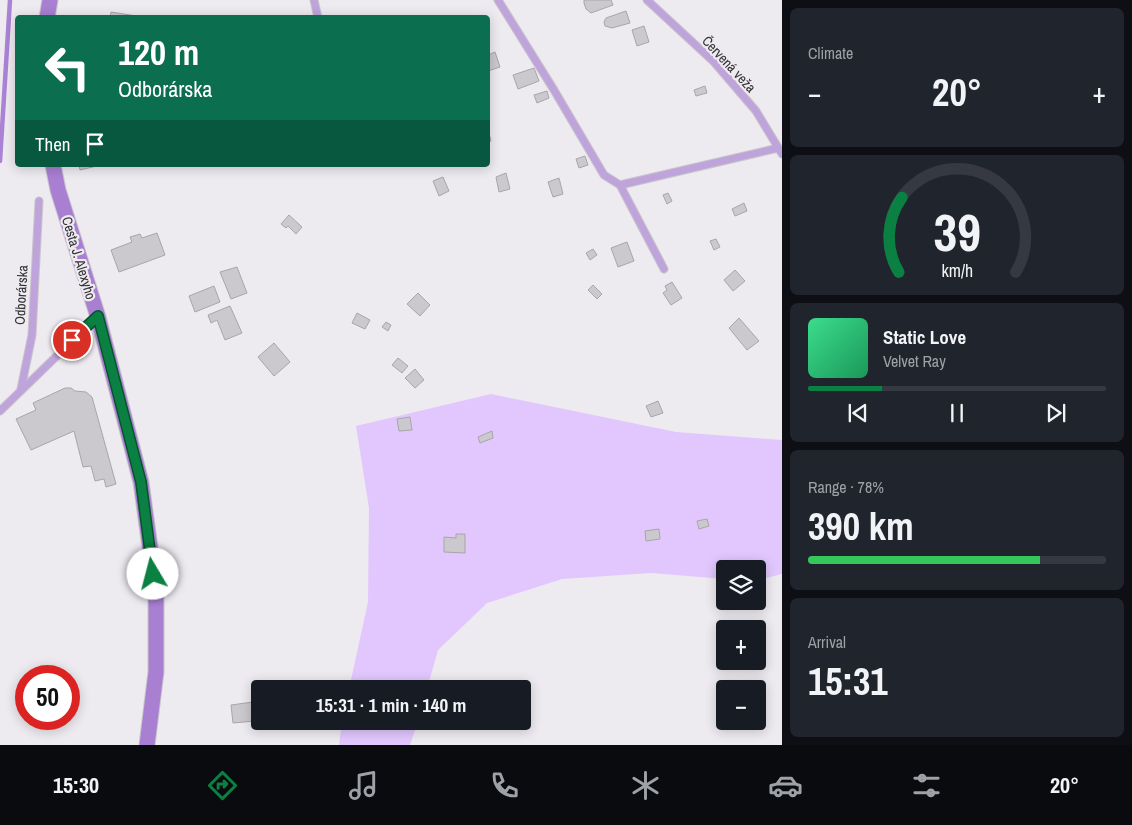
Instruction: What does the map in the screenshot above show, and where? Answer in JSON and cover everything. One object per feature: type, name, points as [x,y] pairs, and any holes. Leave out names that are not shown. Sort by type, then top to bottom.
[{"type":"main road","points":[[48,15],[50,0]]},
{"type":"main road","name":"Cesta J. Alexyho","points":[[54,167],[58,190],[98,316],[141,482],[156,591],[156,672],[147,745]]},
{"type":"lane","points":[[314,0],[317,15]]},
{"type":"lane","points":[[498,0],[604,175],[620,185],[664,269]]},
{"type":"lane","name":"Červená veža","points":[[646,0],[714,62],[756,111],[780,151]]},
{"type":"lane","points":[[620,185],[780,151]]},
{"type":"lane","name":"Odborárska","points":[[21,389],[32,335],[39,201]]},
{"type":"lane","points":[[0,411],[98,316]]},
{"type":"shaded area","points":[[491,394],[676,432],[782,440],[782,574],[766,578],[766,560],[716,560],[716,578],[651,573],[562,579],[487,603],[438,650],[430,680],[351,680],[368,602],[369,508],[356,426]]},
{"type":"shaded area","points":[[341,730],[415,730],[410,745],[339,745]]},
{"type":"building","points":[[584,0],[611,0],[613,5],[591,13],[586,9],[584,3]]},
{"type":"building","points":[[626,11],[630,23],[612,28],[605,26],[606,18]]},
{"type":"building","points":[[111,12],[130,15],[110,15]]},
{"type":"building","points":[[644,26],[649,42],[637,46],[632,30]]},
{"type":"building","points":[[495,52],[500,67],[490,70],[490,54]]},
{"type":"building","points":[[534,68],[539,81],[518,89],[513,75]]},
{"type":"building","points":[[705,86],[707,93],[696,96],[694,90]]},
{"type":"building","points":[[547,91],[549,98],[537,103],[534,95]]},
{"type":"building","points":[[585,156],[588,165],[579,168],[576,159]]},
{"type":"building","points":[[79,167],[93,167],[80,170]]},
{"type":"building","points":[[506,173],[510,189],[499,192],[496,177]]},
{"type":"building","points":[[443,177],[449,191],[439,196],[433,181]]},
{"type":"building","points":[[559,178],[563,194],[553,197],[548,182]]},
{"type":"building","points":[[668,193],[672,201],[667,204],[663,195]]},
{"type":"building","points":[[744,203],[747,211],[735,216],[732,209]]},
{"type":"building","points":[[289,215],[302,227],[296,234],[288,226],[286,228],[281,224]]},
{"type":"building","points":[[157,233],[165,255],[119,272],[111,250],[132,242],[130,237],[140,234],[142,238]]},
{"type":"building","points":[[716,239],[720,247],[714,250],[710,241]]},
{"type":"building","points":[[627,242],[634,261],[618,267],[611,248]]},
{"type":"building","points":[[593,249],[597,255],[590,260],[586,253]]},
{"type":"building","points":[[237,267],[247,293],[231,299],[220,272]]},
{"type":"building","points":[[735,270],[745,281],[733,291],[724,280]]},
{"type":"building","points":[[672,282],[682,298],[671,305],[663,293],[667,290],[665,286]]},
{"type":"building","points":[[593,285],[602,294],[597,299],[588,290]]},
{"type":"building","points":[[214,286],[220,302],[195,312],[189,296]]},
{"type":"building","points":[[418,293],[430,305],[420,316],[407,304]]},
{"type":"building","points":[[230,306],[242,333],[225,340],[217,320],[211,323],[208,315]]},
{"type":"building","points":[[357,313],[370,320],[365,329],[352,323]]},
{"type":"building","points":[[739,318],[759,341],[747,350],[729,328]]},
{"type":"building","points":[[386,322],[391,325],[388,331],[382,327]]},
{"type":"building","points":[[274,343],[290,362],[274,376],[258,357]]},
{"type":"building","points":[[398,358],[408,366],[402,373],[392,365]]},
{"type":"building","points":[[415,369],[424,380],[415,388],[405,378]]},
{"type":"building","points":[[65,388],[86,392],[92,397],[116,484],[106,487],[104,479],[95,481],[91,466],[83,467],[74,431],[31,450],[16,419],[36,410],[33,403]]},
{"type":"building","points":[[658,401],[663,413],[651,417],[646,406]]},
{"type":"building","points":[[410,417],[412,430],[399,431],[397,419]]},
{"type":"building","points":[[492,431],[493,438],[480,443],[478,437]]},
{"type":"building","points":[[707,519],[709,526],[699,529],[697,521]]},
{"type":"building","points":[[659,529],[660,539],[646,541],[645,531]]},
{"type":"building","points":[[456,534],[465,534],[465,553],[444,552],[444,537],[456,538]]},
{"type":"building","points":[[251,702],[251,721],[233,723],[231,705]]},
{"type":"waterway","points":[[0,161],[10,0]]},
{"type":"route","points":[[72,340],[98,316],[141,482],[153,574]]}]
